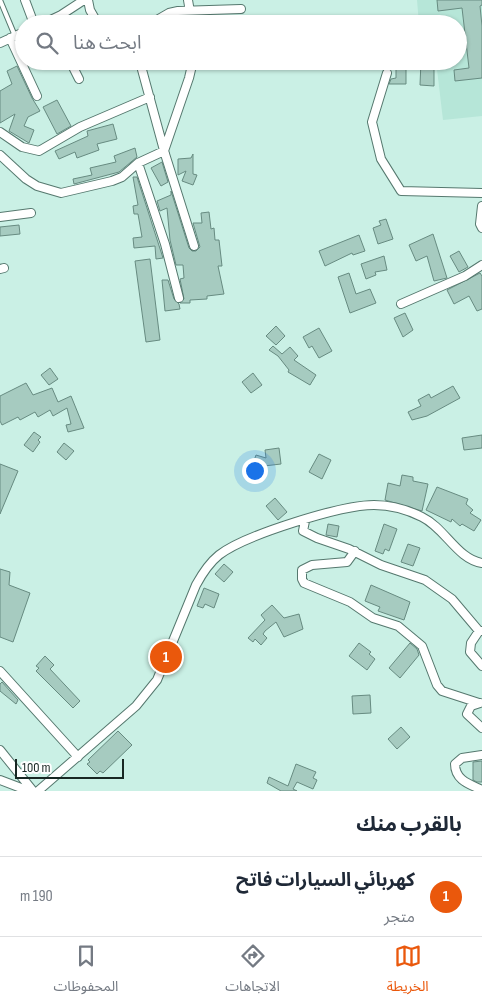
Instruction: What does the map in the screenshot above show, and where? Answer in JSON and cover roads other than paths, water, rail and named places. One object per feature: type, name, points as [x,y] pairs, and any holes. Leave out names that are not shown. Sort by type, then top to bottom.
[{"type":"street","points":[[25,0],[31,15]]},
{"type":"street","points":[[59,15],[72,3],[84,0]]},
{"type":"street","points":[[88,0],[93,15]]},
{"type":"street","points":[[188,0],[190,15]]},
{"type":"street","points":[[166,15],[189,10],[241,9]]},
{"type":"street","points":[[0,43],[15,36]]},
{"type":"street","points":[[12,37],[15,44]]},
{"type":"street","points":[[26,70],[37,96]]},
{"type":"street","points":[[74,70],[79,79]]},
{"type":"street","points":[[142,70],[164,151],[194,246]]},
{"type":"street","points":[[0,155],[12,168],[37,186],[62,193],[122,177],[138,162],[164,151],[191,70]]},
{"type":"street","points":[[387,73],[372,122],[381,159],[401,191],[482,193]]},
{"type":"street","points":[[0,132],[22,147],[39,151],[80,127],[150,97]]},
{"type":"street","points":[[138,162],[160,228],[179,298]]},
{"type":"street","points":[[482,206],[480,224],[482,228]]},
{"type":"street","points":[[0,216],[31,213]]},
{"type":"street","points":[[401,304],[465,276],[482,265]]},
{"type":"street","points":[[38,791],[78,757],[150,690],[157,680],[204,571],[218,556],[239,544],[265,533],[305,521],[347,509],[373,505],[390,507],[424,518],[441,530],[468,557],[482,563]]},
{"type":"street","points":[[305,521],[303,531],[355,551],[381,565],[425,580],[452,599],[481,631],[471,643],[470,652],[482,666]]},
{"type":"street","points":[[355,551],[347,562],[312,565],[302,570],[304,583],[350,602],[374,618],[398,626],[422,646],[436,685],[442,691],[481,703]]},
{"type":"street","points":[[0,671],[78,757]]},
{"type":"street","points":[[481,703],[471,706],[467,714],[482,728]]},
{"type":"street","points":[[0,750],[33,791]]},
{"type":"street","points":[[482,755],[462,758],[455,764],[455,772],[460,779],[482,790]]},
{"type":"street","points":[[0,780],[29,791]]},
{"type":"lane","points":[[0,0],[12,37]]},
{"type":"place","name":"كهربائي السيارات فاتح","points":[[166,657]]}]
